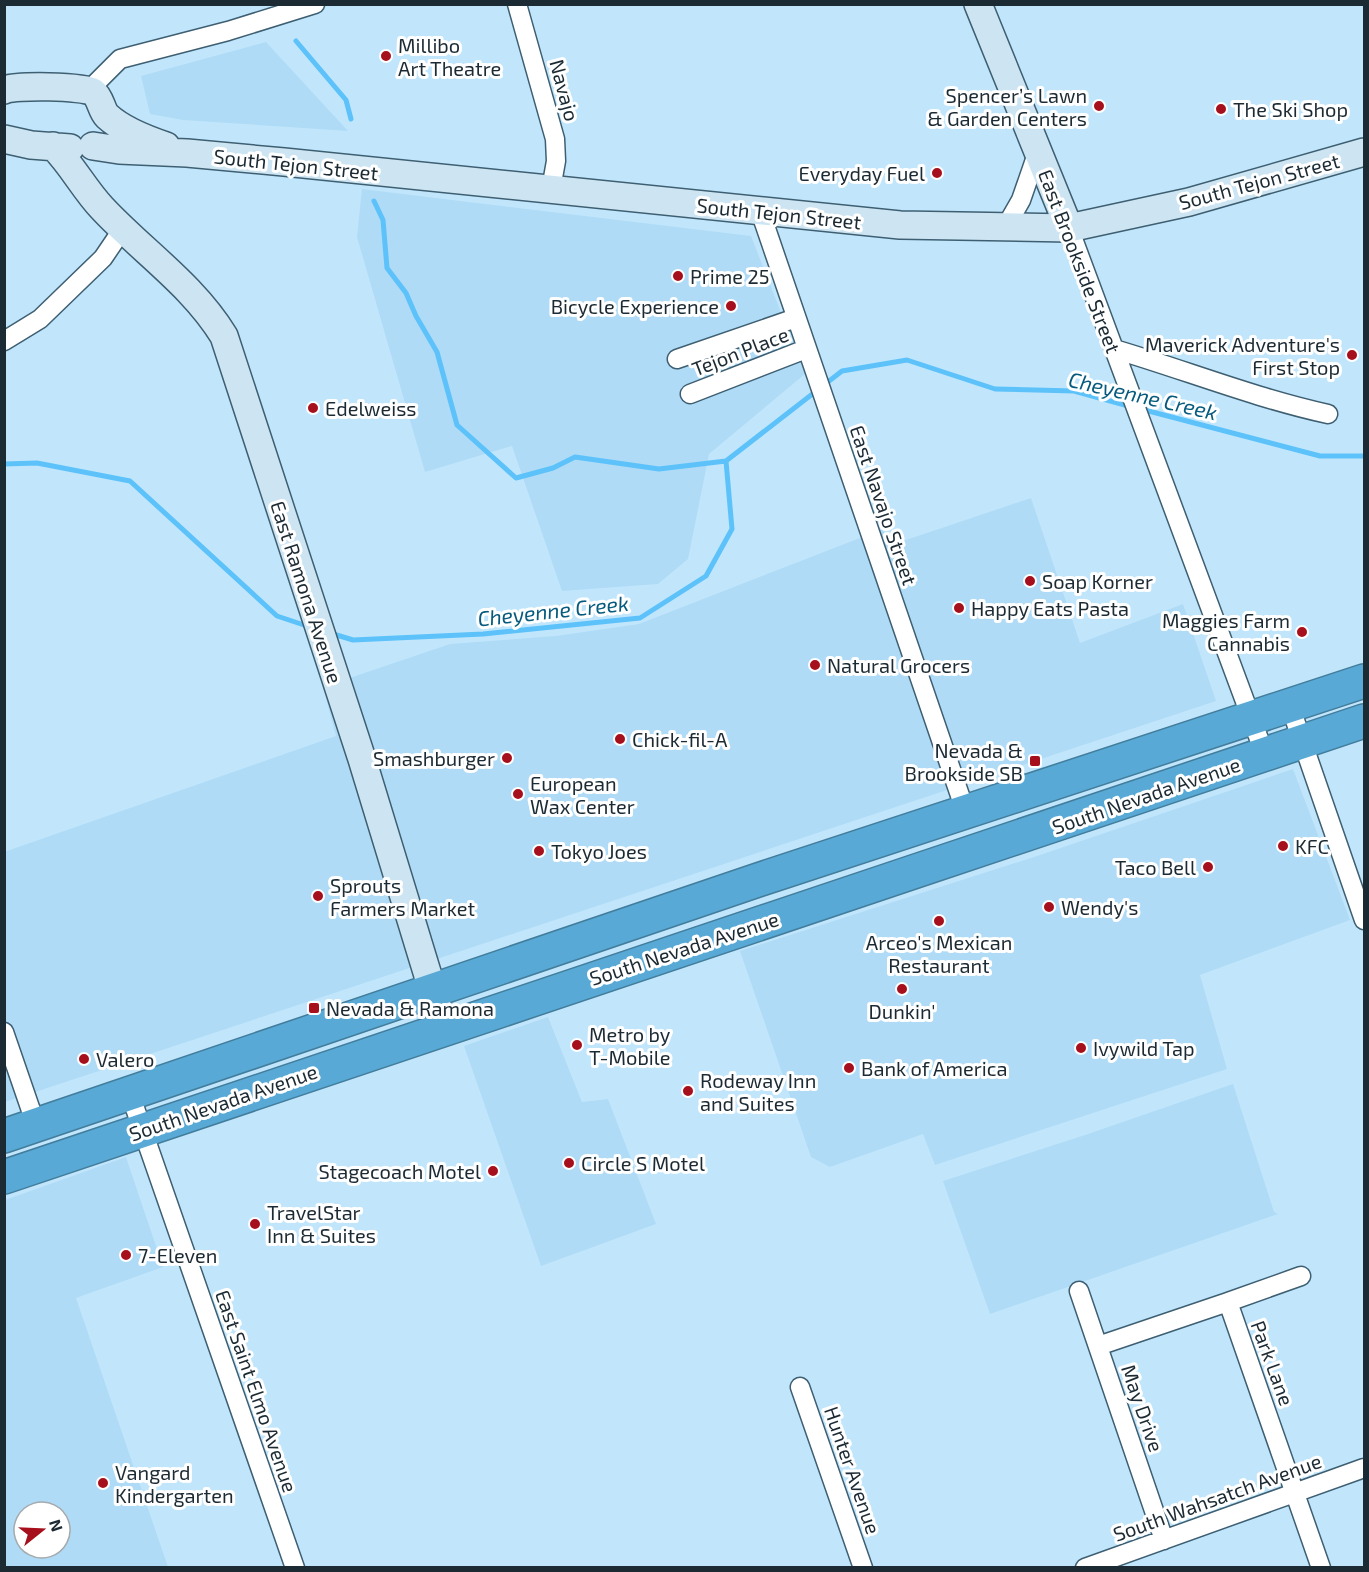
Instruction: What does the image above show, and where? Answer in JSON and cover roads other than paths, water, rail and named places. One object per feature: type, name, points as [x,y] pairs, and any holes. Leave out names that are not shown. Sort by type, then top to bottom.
[{"type":"highway","name":"South Nevada Avenue","points":[[4,1136],[758,880],[1365,681]]},
{"type":"highway","name":"South Nevada Avenue","points":[[4,1177],[1365,721]]},
{"type":"highway","points":[[1000,844],[998,829],[1006,820],[1070,799],[1087,773]]},
{"type":"highway","points":[[883,883],[909,856],[946,844],[958,833],[966,813]]},
{"type":"highway","points":[[4,1165],[31,1147],[36,1137],[36,1125]]},
{"type":"main road","name":"East Brookside Street","points":[[978,4],[1069,228]]},
{"type":"main road","points":[[5,89],[32,87],[78,89],[96,82]]},
{"type":"main road","points":[[96,82],[92,92],[99,100],[106,115],[146,139],[187,153]]},
{"type":"main road","points":[[95,201],[88,166],[91,147],[101,136],[106,115]]},
{"type":"main road","points":[[5,140],[32,145],[187,153]]},
{"type":"main road","name":"East Ramona Avenue","points":[[53,146],[67,160],[95,201],[122,230],[193,294],[212,316],[224,336],[444,1028]]},
{"type":"main road","name":"South Tejon Street","points":[[187,153],[911,226],[1069,228],[1189,202],[1365,152]]},
{"type":"street","points":[[96,82],[120,59],[228,31],[315,4]]},
{"type":"street","name":"Navajo","points":[[518,4],[555,139],[556,161],[551,189]]},
{"type":"street","points":[[1005,228],[1021,200],[1038,151]]},
{"type":"street","name":"East Navajo Street","points":[[760,211],[813,372],[966,813]]},
{"type":"street","name":"East Brookside Street","points":[[1069,228],[1265,755]]},
{"type":"street","points":[[4,341],[40,319],[103,258],[122,230]]},
{"type":"street","points":[[677,359],[796,318]]},
{"type":"street","name":"Tejon Place","points":[[690,394],[806,349]]},
{"type":"street","points":[[1114,350],[1201,376],[1279,403],[1328,414]]},
{"type":"street","points":[[1290,706],[1365,920]]},
{"type":"street","points":[[4,1032],[36,1125]]},
{"type":"street","name":"East Saint Elmo Avenue","points":[[130,1094],[295,1568]]},
{"type":"street","points":[[1098,1346],[1300,1276]]},
{"type":"street","name":"May Drive","points":[[1079,1291],[1164,1540]]},
{"type":"street","name":"Park Lane","points":[[1228,1302],[1321,1568]]},
{"type":"street","name":"Hunter Avenue","points":[[800,1388],[863,1568]]},
{"type":"street","name":"South Wahsatch Avenue","points":[[1085,1568],[1365,1468]]},
{"type":"waterway","points":[[296,41],[346,100],[351,119]]},
{"type":"waterway","points":[[374,201],[383,220],[387,268],[406,293],[416,316],[437,352],[457,425],[516,478],[553,468],[575,457],[659,469],[726,461]]},
{"type":"waterway","name":"Cheyenne Creek","points":[[330,633],[353,640],[483,634],[640,618],[706,576],[732,529],[726,461],[842,371],[907,360],[995,389],[1074,391],[1132,407]]},
{"type":"waterway","name":"Cheyenne Creek","points":[[1141,409],[1320,456],[1364,456]]},
{"type":"waterway","name":"Cheyenne Creek","points":[[4,464],[37,463],[130,481],[277,616],[310,627]]},
{"type":"place","name":"Millibo Art Theatre","points":[[386,56]]},
{"type":"place","name":"Spencer’s Lawn & Garden Centers","points":[[1099,106]]},
{"type":"place","name":"The Ski Shop","points":[[1221,109]]},
{"type":"place","name":"Everyday Fuel","points":[[937,173]]},
{"type":"place","name":"Prime 25","points":[[678,276]]},
{"type":"place","name":"Bicycle Experience","points":[[731,306]]},
{"type":"place","name":"Maverick Adventure's First Stop","points":[[1352,355]]},
{"type":"place","name":"Edelweiss","points":[[313,408]]},
{"type":"place","name":"Soap Korner","points":[[1030,581]]},
{"type":"place","name":"Happy Eats Pasta","points":[[959,608]]},
{"type":"place","name":"Maggies Farm Cannabis","points":[[1302,632]]},
{"type":"place","name":"Natural Grocers","points":[[815,665]]},
{"type":"place","name":"Chick-fil-A","points":[[620,739]]},
{"type":"place","name":"Smashburger","points":[[507,758]]},
{"type":"place","name":"Nevada & Brookside SB","points":[[1035,761]]},
{"type":"place","name":"European Wax Center","points":[[518,794]]},
{"type":"place","name":"KFC","points":[[1283,846]]},
{"type":"place","name":"Tokyo Joes","points":[[539,851]]},
{"type":"place","name":"Taco Bell","points":[[1208,867]]},
{"type":"place","name":"Sprouts Farmers Market","points":[[318,896]]},
{"type":"place","name":"Wendy's","points":[[1049,907]]},
{"type":"place","name":"Arceo's Mexican Restaurant","points":[[939,921]]},
{"type":"place","name":"Dunkin'","points":[[902,989]]},
{"type":"place","name":"Nevada & Ramona","points":[[314,1008]]},
{"type":"place","name":"Metro by T-Mobile","points":[[577,1045]]},
{"type":"place","name":"Ivywild Tap","points":[[1081,1048]]},
{"type":"place","name":"Valero","points":[[84,1059]]},
{"type":"place","name":"Bank of America","points":[[849,1068]]},
{"type":"place","name":"Rodeway Inn and Suites","points":[[688,1091]]},
{"type":"place","name":"Circle S Motel","points":[[569,1163]]},
{"type":"place","name":"Stagecoach Motel","points":[[493,1171]]},
{"type":"place","name":"TravelStar Inn & Suites","points":[[255,1224]]},
{"type":"place","name":"7-Eleven","points":[[126,1255]]},
{"type":"place","name":"Vangard Kindergarten","points":[[103,1483]]}]
